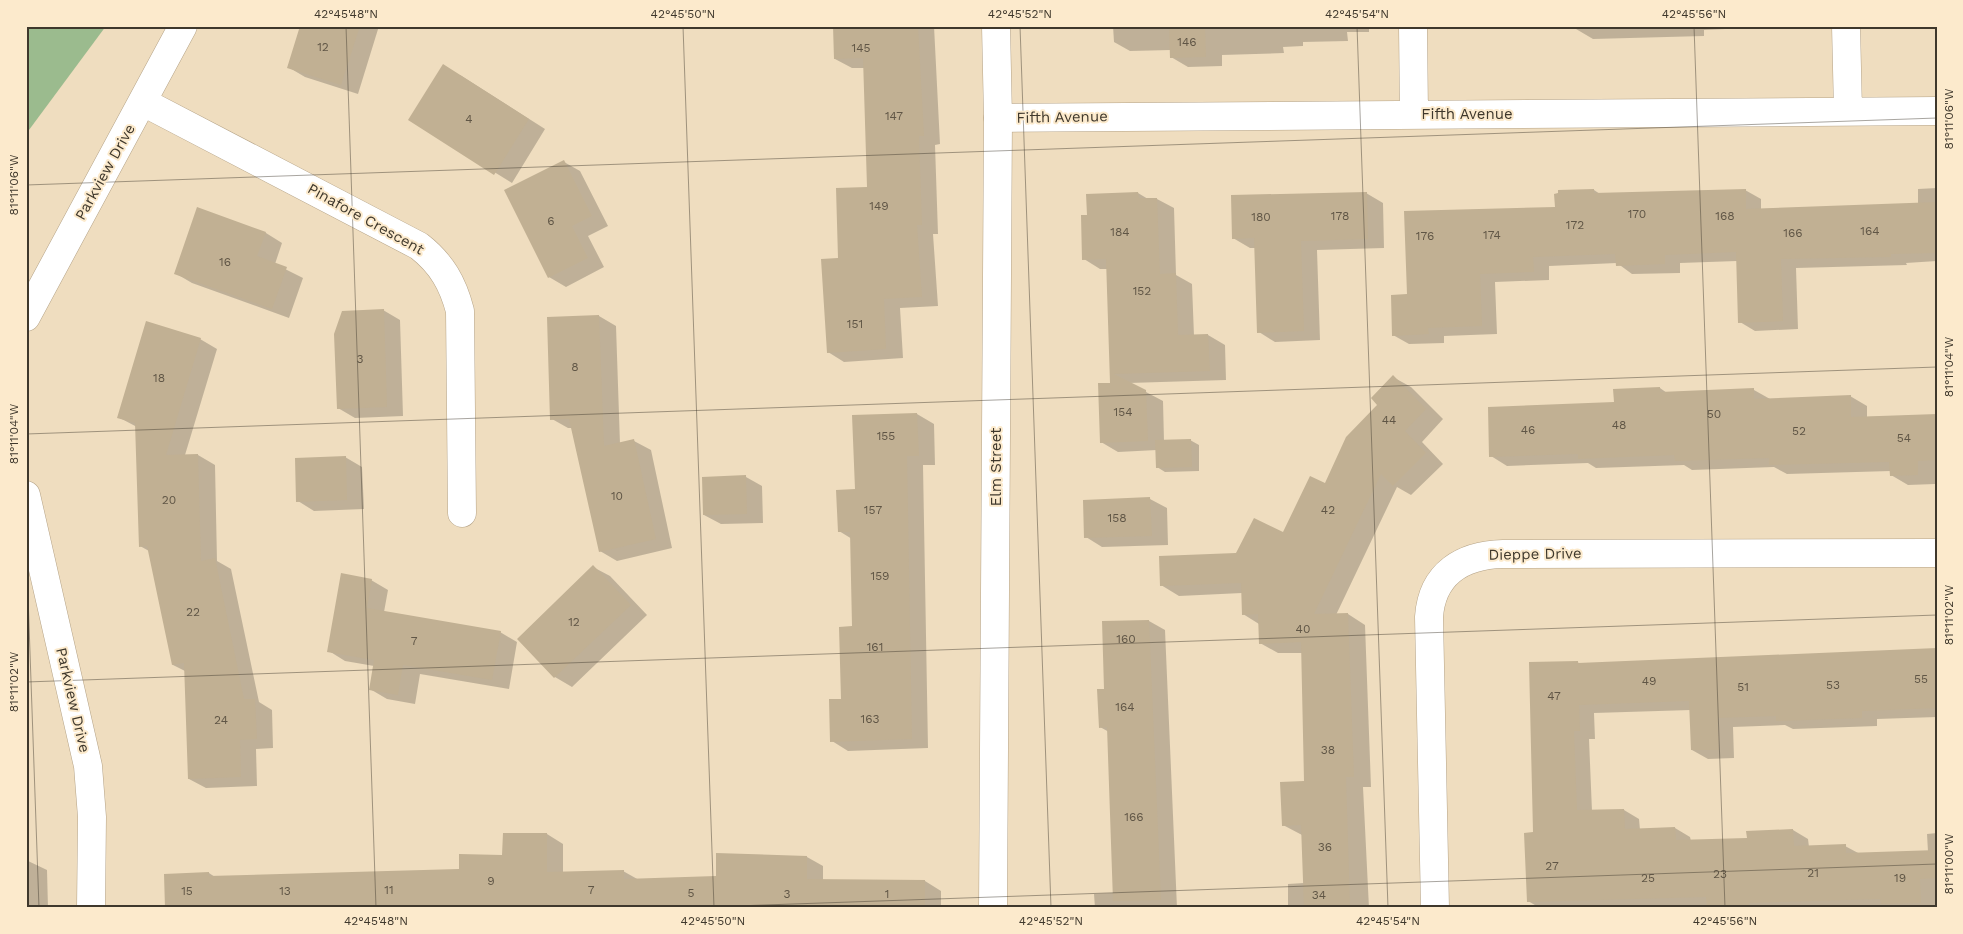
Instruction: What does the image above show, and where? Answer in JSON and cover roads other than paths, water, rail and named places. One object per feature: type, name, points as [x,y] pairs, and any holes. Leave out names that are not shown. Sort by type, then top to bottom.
[{"type":"street","name":"Parkview Drive","points":[[26,317],[144,102],[182,26]]},
{"type":"street","name":"Elm Street","points":[[992,908],[998,118],[996,26]]},
{"type":"street","points":[[1413,26],[1414,115]]},
{"type":"street","points":[[1846,26],[1848,111]]},
{"type":"street","name":"Pinafore Crescent","points":[[144,102],[402,237],[432,256],[451,282],[460,311],[462,513]]},
{"type":"street","name":"Fifth Avenue","points":[[998,118],[1937,111]]},
{"type":"street","name":"Parkview Drive","points":[[26,495],[88,766],[92,818],[91,908]]},
{"type":"street","name":"Dieppe Drive","points":[[1436,908],[1430,611],[1438,585],[1458,564],[1478,556],[1503,554],[1937,553]]}]
